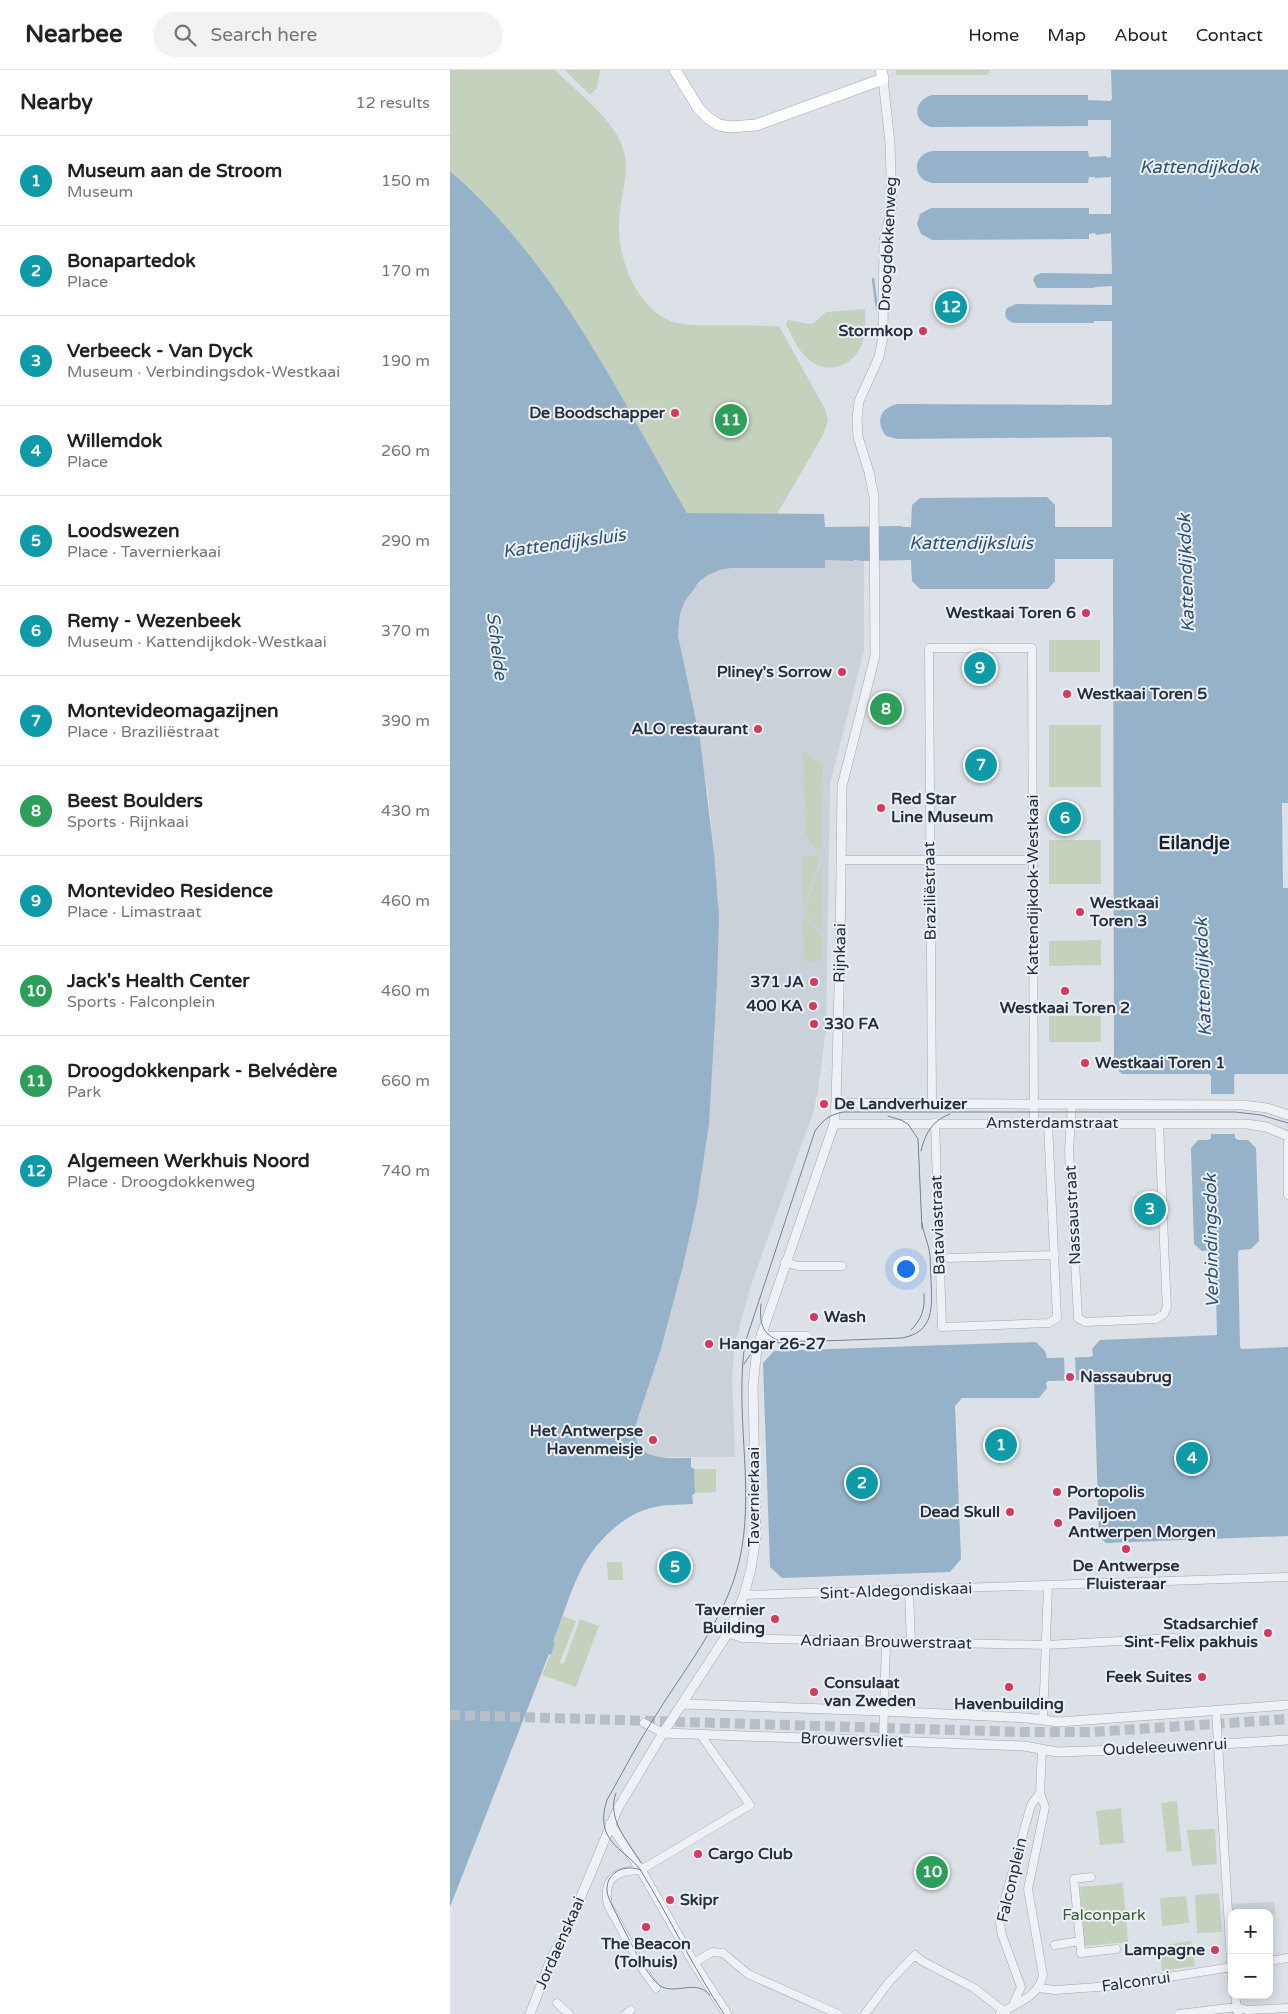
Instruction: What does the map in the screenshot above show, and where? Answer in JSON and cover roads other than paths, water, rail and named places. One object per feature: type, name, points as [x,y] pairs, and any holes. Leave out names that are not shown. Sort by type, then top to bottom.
[{"type":"main road","points":[[674,70],[698,109],[708,118],[730,127],[756,125],[882,74]]},
{"type":"street","name":"Droogdokkenweg","points":[[874,524],[874,497],[869,472],[858,437],[857,419],[859,401],[882,349],[884,241],[892,207],[890,143],[882,74]]},
{"type":"street","name":"Rijnkaai","points":[[761,1333],[834,1124],[842,860],[842,780],[874,656],[874,524]]},
{"type":"street","name":"Kattendijkdok-Westkaai","points":[[929,648],[1032,648],[1034,1123]]},
{"type":"street","name":"Braziliëstraat","points":[[929,648],[932,1104]]},
{"type":"street","points":[[842,860],[1034,860]]},
{"type":"street","name":"Amsterdamstraat","points":[[836,1103],[1236,1104],[1267,1108],[1288,1115]]},
{"type":"street","name":"Nassaustraat","points":[[1072,1104],[1070,1150],[1078,1318],[1084,1322],[1156,1319],[1164,1314],[1167,1307],[1160,1124]]},
{"type":"street","name":"Bataviastraat","points":[[935,1123],[942,1327],[1049,1323]]},
{"type":"street","name":"Nassaustraat","points":[[1048,1123],[1057,1318],[1049,1323]]},
{"type":"street","name":"Amsterdamstraat","points":[[834,1124],[1236,1124],[1266,1127],[1288,1136]]},
{"type":"street","points":[[1288,1142],[1288,1194]]},
{"type":"street","name":"Nassaustraat","points":[[949,1258],[1055,1254]]},
{"type":"street","points":[[785,1262],[798,1266],[842,1266]]},
{"type":"street","points":[[761,1333],[778,1336],[807,1336]]},
{"type":"street","name":"Tavernierkaai","points":[[610,1824],[663,1733],[728,1633],[744,1595],[751,1569],[756,1536],[753,1388],[756,1355],[761,1333]]},
{"type":"street","name":"Sint-Aldegondiskaai","points":[[744,1595],[909,1591],[1288,1576]]},
{"type":"street","points":[[1042,1720],[1048,1586]]},
{"type":"street","points":[[909,1591],[911,1643]]},
{"type":"street","name":"Adriaan Brouwerstraat","points":[[728,1633],[742,1638],[886,1643],[1046,1645],[1174,1638]]},
{"type":"street","points":[[883,1741],[886,1643]]},
{"type":"street","name":"Brouwersvliet","points":[[683,1704],[883,1711],[1042,1720]]},
{"type":"street","name":"Oudeleeuwenrui","points":[[1042,1720],[1059,1722],[1288,1705]]},
{"type":"street","points":[[1216,1710],[1230,1954]]},
{"type":"street","points":[[644,1723],[663,1733]]},
{"type":"street","name":"Brouwersvliet","points":[[663,1733],[1024,1746],[1042,1749]]},
{"type":"street","points":[[656,1988],[644,1971],[607,1901],[608,1888],[614,1876],[625,1871],[642,1870],[750,1805],[700,1734]]},
{"type":"street","name":"Oudeleeuwenrui","points":[[1042,1749],[1057,1752],[1118,1750],[1288,1740]]},
{"type":"street","name":"Falconplein","points":[[1039,1988],[1047,1946],[1028,1889],[1045,1807],[1040,1793],[1042,1749]]},
{"type":"street","name":"Falconplein","points":[[1012,2005],[1021,1987],[1002,1935],[1001,1916],[1031,1805],[1040,1793]]},
{"type":"street","points":[[610,1824],[642,1870],[694,1963],[727,2014]]},
{"type":"street","name":"Jordaenskaai","points":[[530,2014],[551,1959],[569,1925],[610,1824]]},
{"type":"street","points":[[1091,1877],[1074,1879],[1081,1953],[1116,1949]]},
{"type":"street","points":[[1047,1946],[1080,1942]]},
{"type":"street","points":[[694,1963],[712,1952],[724,1953],[748,1974],[838,2014]]},
{"type":"street","points":[[865,2014],[890,1982],[915,1955],[922,1962],[974,1988],[1004,2013],[1012,2005],[1025,1999],[1039,1988]]},
{"type":"street","points":[[1273,1960],[1288,1958]]},
{"type":"street","name":"Falconrui","points":[[1039,1988],[1054,1990],[1112,1986],[1228,1968]]},
{"type":"street","points":[[558,2003],[569,2014]]},
{"type":"street","points":[[1179,2014],[1288,2008]]},
{"type":"water","points":[[1111,70],[1288,70],[1288,1074],[1235,1074],[1234,1076],[1235,1138],[1238,1140],[1248,1140],[1256,1148],[1259,1241],[1251,1249],[1238,1252],[1240,1347],[1242,1349],[1288,1347],[1288,1536],[1106,1543],[1099,1537],[1094,1380],[1048,1381],[1046,1383],[1047,1388],[1039,1398],[962,1398],[955,1406],[961,1559],[950,1572],[782,1578],[770,1567],[763,1363],[774,1351],[1036,1342],[1045,1351],[1047,1358],[1091,1357],[1093,1355],[1092,1349],[1100,1340],[1217,1335],[1215,1252],[1213,1250],[1202,1251],[1194,1244],[1191,1148],[1198,1140],[1208,1140],[1211,1138],[1211,1076],[1209,1074],[1122,1074],[1114,1066],[1113,559],[1055,559],[1055,581],[1048,589],[920,589],[912,581],[911,560],[825,560],[825,568],[731,568],[708,575],[699,582],[685,601],[680,614],[678,636],[700,739],[714,853],[719,917],[709,1124],[697,1203],[683,1266],[661,1349],[635,1427],[636,1438],[640,1447],[653,1456],[691,1458],[691,1467],[694,1469],[695,1493],[692,1495],[693,1504],[656,1507],[629,1517],[599,1543],[584,1564],[575,1582],[553,1642],[555,1643],[551,1655],[549,1654],[450,1907],[450,171],[488,207],[522,246],[554,288],[610,376],[687,513],[824,514],[825,527],[911,527],[912,505],[920,498],[1047,497],[1055,505],[1055,527],[1112,527],[1112,439],[1110,437],[898,439],[886,436],[880,421],[883,412],[897,404],[1112,404],[1112,321],[1094,321],[1094,323],[1015,323],[1009,321],[1005,316],[1007,308],[1016,304],[1112,305],[1112,286],[1094,288],[1037,288],[1033,280],[1035,276],[1041,273],[1112,274],[1111,233],[1089,234],[1089,239],[932,240],[921,234],[917,224],[920,214],[931,208],[1089,208],[1089,214],[1111,214],[1111,177],[1089,177],[1088,183],[933,183],[921,178],[917,167],[921,157],[933,151],[1088,151],[1089,157],[1106,156],[1107,158],[1111,157],[1111,120],[1088,120],[1088,126],[931,127],[920,120],[917,111],[921,102],[932,95],[1088,95],[1088,100],[1110,101],[1112,99]]},
{"type":"waterway","points":[[873,279],[877,309]]},
{"type":"tunnel","points":[[450,1715],[1021,1732],[1093,1732],[1288,1719]]},
{"type":"tram line","points":[[724,2014],[641,1871],[633,1861],[618,1849],[607,1834],[604,1826],[604,1813],[607,1800],[649,1725],[708,1635],[729,1593],[737,1570],[742,1547],[746,1497],[742,1394],[742,1368],[745,1343],[815,1131],[827,1118],[844,1112],[1235,1112],[1261,1115],[1288,1123]]},
{"type":"tram line","points":[[921,1151],[925,1138],[934,1124],[950,1114]]},
{"type":"tram line","points":[[888,1116],[908,1124],[918,1139],[922,1229]]},
{"type":"tram line","points":[[744,1364],[752,1352],[769,1343],[902,1338],[913,1335],[921,1330],[929,1316],[932,1299],[930,1253],[922,1223]]},
{"type":"tram line","points":[[911,1330],[922,1314],[924,1294]]},
{"type":"tram line","points":[[761,1304],[761,1322],[763,1327],[770,1336],[781,1341]]},
{"type":"tram line","points":[[616,1793],[614,1802],[616,1821],[641,1863]]},
{"type":"tram line","points":[[641,1870],[633,1868],[619,1870],[609,1879],[607,1885],[610,1901],[633,1948],[648,1973],[662,1987],[668,1989],[693,1987],[705,1990],[710,1995]]},
{"type":"place","name":"Algemeen Werkhuis Noord","points":[[951,307]]},
{"type":"place","name":"Stormkop","points":[[923,331]]},
{"type":"place","name":"De Boodschapper","points":[[675,413]]},
{"type":"place","name":"Droogdokkenpark - Belvédère","points":[[731,420]]},
{"type":"place","name":"Westkaai Toren 6","points":[[1086,613]]},
{"type":"place","name":"Montevideo Residence","points":[[980,668]]},
{"type":"place","name":"Pliney's Sorrow","points":[[842,672]]},
{"type":"place","name":"Westkaai Toren 5","points":[[1067,694]]},
{"type":"place","name":"Beest Boulders","points":[[886,709]]},
{"type":"place","name":"ALO restaurant","points":[[758,729]]},
{"type":"place","name":"Montevideomagazijnen","points":[[981,765]]},
{"type":"place","name":"Red Star Line Museum","points":[[881,808]]},
{"type":"place","name":"Remy - Wezenbeek","points":[[1065,818]]},
{"type":"place","name":"Westkaai Toren 3","points":[[1080,912]]},
{"type":"place","name":"371 JA","points":[[814,982]]},
{"type":"place","name":"Westkaai Toren 2","points":[[1065,991]]},
{"type":"place","name":"400 KA","points":[[813,1006]]},
{"type":"place","name":"330 FA","points":[[814,1024]]},
{"type":"place","name":"Westkaai Toren 1","points":[[1085,1063]]},
{"type":"place","name":"De Landverhuizer","points":[[824,1104]]},
{"type":"place","name":"Verbeeck - Van Dyck","points":[[1150,1209]]},
{"type":"place","name":"Wash","points":[[814,1317]]},
{"type":"place","name":"Hangar 26-27","points":[[709,1344]]},
{"type":"place","name":"Nassaubrug","points":[[1070,1377]]},
{"type":"place","name":"Het Antwerpse Havenmeisje","points":[[653,1440]]},
{"type":"place","name":"Museum aan de Stroom","points":[[1001,1445]]},
{"type":"place","name":"Willemdok","points":[[1192,1458]]},
{"type":"place","name":"Bonapartedok","points":[[862,1483]]},
{"type":"place","name":"Portopolis","points":[[1057,1492]]},
{"type":"place","name":"Dead Skull","points":[[1010,1512]]},
{"type":"place","name":"Paviljoen Antwerpen Morgen","points":[[1058,1523]]},
{"type":"place","name":"De Antwerpse Fluisteraar","points":[[1126,1549]]},
{"type":"place","name":"Loodswezen","points":[[675,1567]]},
{"type":"place","name":"Tavernier Building","points":[[775,1619]]},
{"type":"place","name":"Stadsarchief Sint-Felix pakhuis","points":[[1268,1633]]},
{"type":"place","name":"Feek Suites","points":[[1202,1677]]},
{"type":"place","name":"Havenbuilding","points":[[1009,1687]]},
{"type":"place","name":"Consulaat van Zweden","points":[[814,1692]]},
{"type":"place","name":"Cargo Club","points":[[698,1854]]},
{"type":"place","name":"Jack's Health Center","points":[[932,1872]]},
{"type":"place","name":"Skipr","points":[[670,1900]]},
{"type":"place","name":"The Beacon (Tolhuis)","points":[[646,1927]]},
{"type":"place","name":"Lampagne","points":[[1215,1950]]},
{"type":"district","name":"Eilandje","points":[[1194,843]]},
{"type":"water label","name":"Kattendijkdok","points":[[1199,167]]},
{"type":"water label","name":"Kattendijksluis","points":[[564,543]]},
{"type":"water label","name":"Kattendijksluis","points":[[971,543]]},
{"type":"water label","name":"Kattendijkdok","points":[[1186,573]]},
{"type":"water label","name":"Schelde","points":[[497,646]]},
{"type":"water label","name":"Kattendijkdok","points":[[1203,977]]},
{"type":"water label","name":"Verbindingsdok","points":[[1211,1241]]},
{"type":"park label","name":"Falconpark","points":[[1104,1915]]}]
